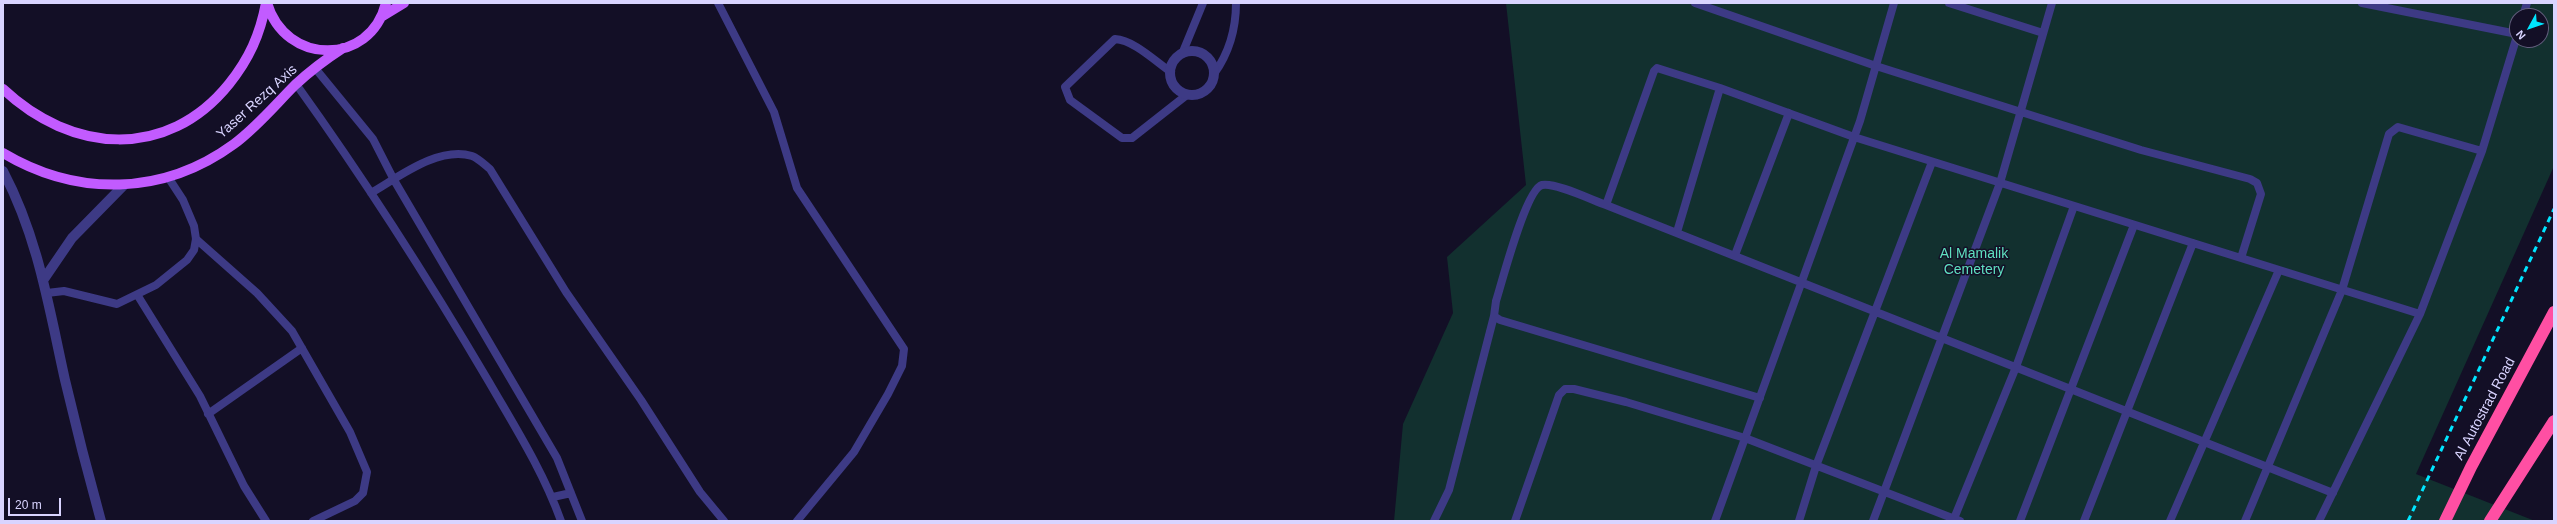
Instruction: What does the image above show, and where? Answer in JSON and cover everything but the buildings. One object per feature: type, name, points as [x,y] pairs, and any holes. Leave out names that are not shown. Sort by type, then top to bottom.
[{"type":"highway","name":"Al Autostrad Road","points":[[2445,521],[2471,467],[2554,312]]},
{"type":"highway","points":[[2490,521],[2550,433],[2554,421]]},
{"type":"main road","points":[[266,3],[276,24],[294,42],[318,50],[343,48],[366,37],[381,17],[386,3]]},
{"type":"main road","points":[[3,90],[34,115],[73,132],[116,140],[137,140],[161,134],[182,124],[203,111],[220,95],[244,66],[259,35],[266,3]]},
{"type":"main road","points":[[381,17],[404,3]]},
{"type":"main road","name":"Yaser Rezq Axis","points":[[3,153],[29,167],[64,180],[86,184],[124,185],[168,177],[191,169],[234,144],[296,84],[343,48]]},
{"type":"street","points":[[1190,51],[1204,55],[1213,66],[1213,82],[1203,93],[1188,94],[1175,86],[1171,72],[1172,65],[1182,54],[1190,51]]},
{"type":"street","points":[[3,171],[29,230],[44,279],[82,450],[102,521]]},
{"type":"street","points":[[44,279],[88,219],[124,185]]},
{"type":"lane","points":[[718,3],[774,112],[797,188],[904,350],[902,366],[888,394],[854,452],[797,521]]},
{"type":"lane","points":[[1182,54],[1203,3]]},
{"type":"lane","points":[[1214,74],[1225,59],[1236,22],[1236,3]]},
{"type":"lane","points":[[1695,3],[1876,66],[2141,150],[2240,175],[2257,184],[2261,194],[2241,258]]},
{"type":"lane","points":[[1715,521],[1854,137],[1894,3]]},
{"type":"lane","points":[[1948,3],[2043,33]]},
{"type":"lane","points":[[1873,521],[2000,183],[2052,3]]},
{"type":"lane","points":[[2362,3],[2509,33]]},
{"type":"lane","points":[[1171,72],[1138,49],[1121,40],[1115,39],[1064,87],[1070,100],[1122,138],[1126,139],[1132,138],[1188,94]]},
{"type":"lane","points":[[2319,521],[2420,314],[2482,152],[2513,48]]},
{"type":"lane","points":[[315,68],[373,139],[394,180],[557,458],[582,521]]},
{"type":"lane","points":[[1606,205],[1654,71],[1657,68],[1720,88],[1854,137],[2420,314]]},
{"type":"lane","points":[[296,84],[371,193],[453,319],[542,473],[553,497],[561,521]]},
{"type":"lane","points":[[1677,232],[1720,88]]},
{"type":"lane","points":[[1736,256],[1789,113]]},
{"type":"lane","points":[[2245,521],[2342,290],[2382,150],[2389,134],[2394,129],[2398,128],[2421,133],[2482,152]]},
{"type":"lane","points":[[371,193],[438,158],[456,154],[473,157],[490,169],[566,292],[641,400],[700,492],[724,521]]},
{"type":"lane","points":[[1799,521],[1816,466],[1874,310],[1932,162]]},
{"type":"lane","points":[[47,293],[64,291],[117,304],[138,296],[156,285],[187,260],[194,250],[196,239],[194,226],[183,200],[168,177]]},
{"type":"lane","points":[[1434,521],[1449,490],[1494,316],[1496,301],[1525,208],[1536,188],[1543,185],[1553,186],[1677,232],[2333,493]]},
{"type":"lane","points":[[1515,521],[1559,395],[1565,389],[1574,389],[1626,402],[1745,438],[1956,520],[2016,367],[2074,206]]},
{"type":"lane","points":[[2020,521],[2134,225]]},
{"type":"lane","points":[[196,239],[257,293],[292,331],[350,432],[367,472],[363,493],[359,497],[313,521]]},
{"type":"lane","points":[[2084,521],[2193,243]]},
{"type":"lane","points":[[2170,521],[2279,270]]},
{"type":"lane","points":[[138,296],[208,414],[244,486],[266,521]]},
{"type":"lane","points":[[1494,316],[1500,320],[1590,348],[1760,398]]},
{"type":"lane","points":[[208,414],[302,348]]},
{"type":"lane","points":[[553,497],[571,493]]},
{"type":"green space","name":"Al Mamalik Cemetery","points":[[1506,3],[2554,3],[2554,166],[2416,474],[2535,521],[1394,521],[1403,424],[1453,313],[1447,257],[1526,185]]},
{"type":"railway","points":[[2408,521],[2554,209]]}]
